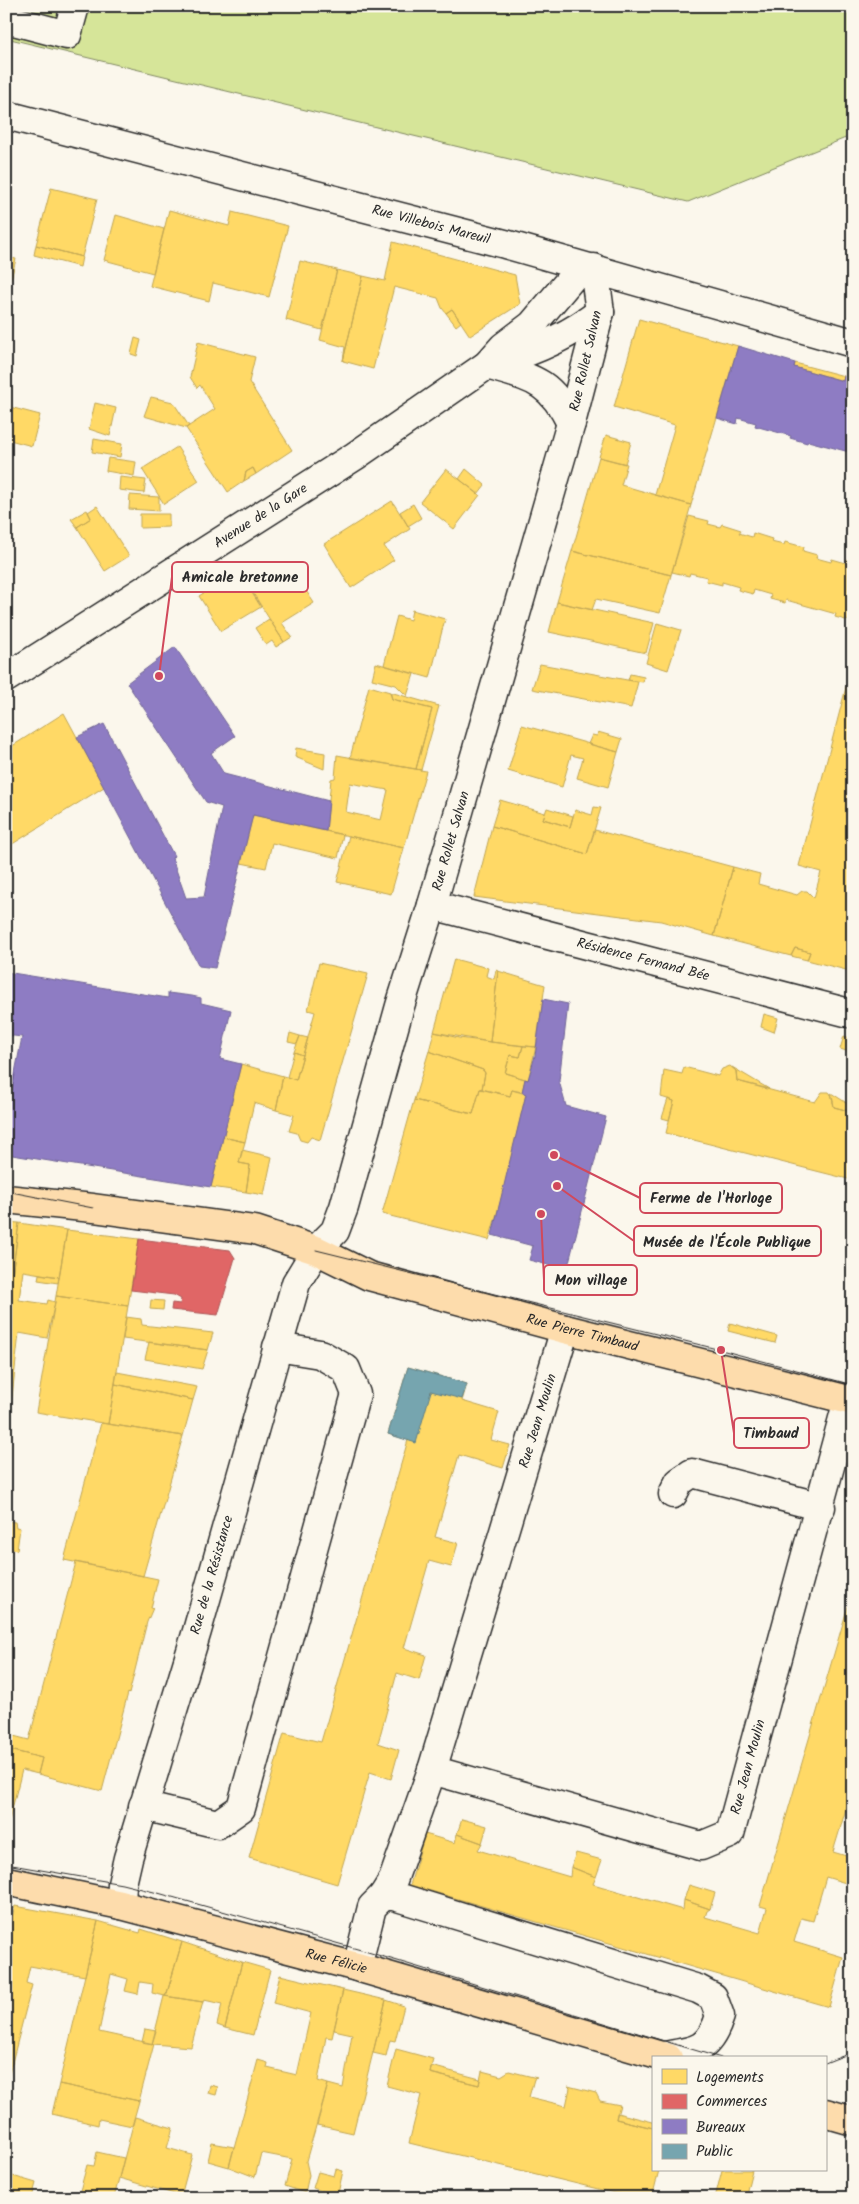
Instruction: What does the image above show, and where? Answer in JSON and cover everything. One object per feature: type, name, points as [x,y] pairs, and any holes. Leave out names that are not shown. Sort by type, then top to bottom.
[{"type":"main road","name":"Rue Pierre Timbaud","points":[[6,1200],[93,1208],[255,1230],[316,1250],[369,1276],[565,1329],[851,1401]]},
{"type":"main road","name":"Rue Félicie","points":[[6,1881],[121,1905],[357,1967],[662,2056]]},
{"type":"main road","points":[[826,2112],[853,2121]]},
{"type":"street","points":[[6,19],[67,35],[75,6]]},
{"type":"street","name":"Rue Villebois Mareuil","points":[[6,115],[505,244],[853,343]]},
{"type":"street","name":"Rue Rollet Salvan","points":[[316,1250],[335,1231],[344,1207],[400,1006],[432,905],[571,423],[600,312],[594,268]]},
{"type":"street","name":"Avenue de la Gare","points":[[6,678],[355,456],[487,365],[503,347],[532,325],[576,273],[594,268]]},
{"type":"street","name":"Avenue de la Gare","points":[[487,365],[516,357],[551,342],[587,322],[600,312]]},
{"type":"street","name":"Rue Rollet Salvan","points":[[487,365],[528,378],[548,389],[562,402],[571,423]]},
{"type":"street","name":"Résidence Fernand Bée","points":[[432,905],[853,1014]]},
{"type":"street","name":"Rue de la Résistance","points":[[121,1905],[122,1884],[128,1858],[196,1631],[277,1346],[296,1283],[316,1250]]},
{"type":"street","name":"Rue Jean Moulin","points":[[357,1967],[372,1907],[383,1896],[392,1880],[432,1770],[565,1329]]},
{"type":"street","points":[[143,1806],[218,1824],[240,1808],[356,1394],[346,1369],[338,1364],[320,1354],[277,1346]]},
{"type":"street","name":"Rue Jean Moulin","points":[[432,1770],[701,1846],[730,1834],[851,1401]]},
{"type":"street","points":[[672,1494],[679,1482],[692,1473],[821,1507]]},
{"type":"street","name":"Rue Félicie","points":[[383,1896],[394,1896],[670,1980],[698,1989],[712,1997],[720,2016],[712,2035],[696,2051],[670,2056]]},
{"type":"green space","points":[[6,6],[853,6],[853,135],[688,202],[6,38]]},
{"type":"building: Logements","points":[[51,188],[97,199],[82,257],[36,245]]},
{"type":"building: Logements","points":[[169,210],[229,226],[232,212],[288,226],[269,297],[213,283],[209,301],[150,286]]},
{"type":"building: Logements","points":[[116,215],[164,229],[153,273],[104,260]]},
{"type":"building: Logements","points":[[393,242],[515,275],[520,304],[470,336],[452,309],[446,313],[438,298],[394,287],[373,369],[343,361],[363,276],[385,281]]},
{"type":"building: Logements","points":[[36,245],[82,257],[80,267],[34,255]]},
{"type":"building: Logements","points":[[6,257],[16,259],[6,299]]},
{"type":"building: Logements","points":[[300,261],[337,270],[322,330],[286,320]]},
{"type":"building: Logements","points":[[337,270],[363,276],[343,361],[345,347],[320,340]]},
{"type":"building: Logements","points":[[452,309],[461,322],[456,326],[446,313]]},
{"type":"building: Logements","points":[[639,319],[738,346],[691,505],[655,495],[675,425],[614,407]]},
{"type":"building: Logements","points":[[135,338],[141,340],[137,356],[131,354]]},
{"type":"building: Logements","points":[[198,342],[255,357],[249,382],[292,450],[256,474],[253,468],[246,472],[244,481],[228,492],[186,428],[215,409],[200,385],[197,388],[190,377]]},
{"type":"building: Logements","points":[[795,363],[844,376],[843,381],[794,367]]},
{"type":"building: Logements","points":[[151,397],[173,402],[189,426],[186,428],[144,416]]},
{"type":"building: Logements","points":[[95,403],[116,408],[110,436],[89,429]]},
{"type":"building: Logements","points":[[6,406],[40,415],[32,446],[6,439]]},
{"type":"building: Logements","points":[[606,435],[631,442],[625,464],[599,457]]},
{"type":"building: Logements","points":[[94,439],[122,444],[120,457],[92,452]]},
{"type":"building: Logements","points":[[177,447],[199,481],[164,504],[142,469]]},
{"type":"building: Logements","points":[[599,457],[627,464],[621,485],[691,505],[671,575],[572,551]]},
{"type":"building: Logements","points":[[108,458],[136,462],[134,476],[106,471]]},
{"type":"building: Logements","points":[[253,468],[256,474],[244,481],[246,472]]},
{"type":"building: Logements","points":[[446,469],[480,495],[454,529],[420,502]]},
{"type":"building: Logements","points":[[466,469],[485,485],[478,494],[459,479]]},
{"type":"building: Logements","points":[[120,477],[146,480],[144,493],[119,490]]},
{"type":"building: Logements","points":[[130,495],[159,497],[159,511],[129,509]]},
{"type":"building: Logements","points":[[392,501],[410,529],[384,546],[394,560],[351,588],[324,544]]},
{"type":"building: Logements","points":[[413,504],[421,518],[408,526],[400,512]]},
{"type":"building: Logements","points":[[97,506],[129,556],[105,571],[77,527],[91,518],[88,512]]},
{"type":"building: Logements","points":[[87,510],[91,518],[77,527],[71,519]]},
{"type":"building: Logements","points":[[140,514],[169,514],[169,527],[140,528]]},
{"type":"building: Logements","points":[[689,516],[709,521],[708,524],[720,527],[722,524],[741,530],[739,533],[752,537],[753,533],[772,539],[771,542],[784,545],[785,542],[804,547],[803,551],[817,555],[816,558],[831,562],[832,559],[846,563],[847,559],[853,561],[853,611],[849,621],[835,617],[836,614],[786,600],[785,603],[770,599],[771,595],[754,590],[753,594],[738,590],[739,587],[722,582],[722,585],[706,581],[707,577],[690,573],[689,576],[672,572]]},
{"type":"building: Logements","points":[[572,551],[671,575],[660,613],[596,599],[592,610],[557,602]]},
{"type":"building: Logements","points":[[282,570],[294,589],[301,583],[314,603],[282,623],[292,637],[284,642],[251,590]]},
{"type":"building: Logements","points":[[238,571],[261,607],[221,631],[199,596]]},
{"type":"building: Logements","points":[[557,602],[654,623],[646,653],[549,632]]},
{"type":"building: Logements","points":[[412,610],[445,619],[430,678],[384,665],[397,616],[410,620]]},
{"type":"building: Logements","points":[[269,619],[284,642],[276,647],[272,641],[266,645],[255,628]]},
{"type":"building: Logements","points":[[657,623],[681,630],[668,670],[646,663]]},
{"type":"building: Logements","points":[[376,663],[414,674],[407,696],[396,685],[372,679]]},
{"type":"building: Logements","points":[[540,664],[638,682],[631,708],[532,689]]},
{"type":"building: Logements","points":[[630,674],[644,677],[643,682],[628,680]]},
{"type":"building: Logements","points":[[848,680],[853,681],[853,961],[850,971],[807,960],[810,952],[795,948],[791,956],[714,936],[733,867],[760,874],[758,884],[797,895],[802,891],[807,891],[814,898],[821,872],[799,866]]},
{"type":"building: Logements","points":[[369,686],[390,692],[392,699],[432,709],[416,769],[350,758]]},
{"type":"building: Logements","points":[[390,692],[439,706],[421,770],[416,769],[432,709],[392,699]]},
{"type":"building: Logements","points":[[64,713],[104,787],[6,848],[6,750]]},
{"type":"building: Logements","points":[[522,725],[618,752],[608,787],[577,778],[583,758],[571,755],[562,787],[508,771]]},
{"type":"building: Logements","points":[[598,732],[622,739],[618,752],[588,744],[592,735],[597,736]]},
{"type":"building: Logements","points":[[296,748],[325,753],[324,769],[295,757]]},
{"type":"building: Logements","points":[[337,755],[426,771],[404,848],[326,831],[331,779],[335,778]],"holes":[[[350,783],[388,790],[381,820],[346,812]]]},
{"type":"building: Logements","points":[[500,800],[545,813],[543,819],[570,827],[575,810],[592,815],[594,807],[601,808],[587,854],[492,826]]},
{"type":"building: Logements","points":[[547,808],[573,816],[570,827],[543,819]]},
{"type":"building: Logements","points":[[253,815],[343,835],[338,858],[272,843],[266,868],[241,863]]},
{"type":"building: Logements","points":[[492,826],[587,854],[595,830],[733,867],[714,936],[661,921],[474,897]]},
{"type":"building: Logements","points":[[349,836],[404,848],[391,894],[337,882]]},
{"type":"building: Logements","points":[[795,948],[810,952],[807,960],[791,956]]},
{"type":"building: Logements","points":[[454,959],[488,968],[486,976],[494,979],[496,970],[498,971],[490,1042],[434,1032]]},
{"type":"building: Logements","points":[[319,963],[368,974],[320,1140],[311,1137],[307,1142],[300,1140],[297,1133],[289,1131],[294,1115],[276,1110],[283,1076],[296,1080],[315,1012],[308,1010]]},
{"type":"building: Logements","points":[[498,971],[545,985],[536,1047],[490,1042]]},
{"type":"building: Logements","points":[[764,1014],[778,1018],[774,1032],[761,1027]]},
{"type":"building: Logements","points":[[434,1032],[459,1038],[523,1046],[520,1057],[510,1055],[505,1073],[525,1079],[522,1092],[512,1090],[510,1096],[482,1089],[485,1073],[483,1070],[429,1051]]},
{"type":"building: Logements","points":[[290,1033],[300,1036],[297,1044],[288,1042]]},
{"type":"building: Logements","points":[[300,1036],[308,1038],[303,1055],[294,1052]]},
{"type":"building: Logements","points":[[844,1036],[853,1039],[853,1053],[840,1049]]},
{"type":"building: Logements","points":[[523,1046],[536,1047],[528,1080],[505,1073],[510,1055],[520,1057]]},
{"type":"building: Logements","points":[[429,1051],[483,1070],[485,1073],[482,1089],[480,1089],[473,1114],[414,1100]]},
{"type":"building: Logements","points":[[294,1052],[303,1055],[296,1080],[287,1077]]},
{"type":"building: Logements","points":[[241,1064],[283,1076],[276,1110],[254,1103],[245,1142],[223,1137]]},
{"type":"building: Logements","points":[[730,1066],[736,1071],[737,1081],[815,1102],[822,1092],[829,1092],[832,1096],[834,1107],[853,1112],[852,1180],[666,1133],[674,1101],[661,1097],[664,1070],[682,1074],[684,1067],[718,1076],[722,1069]]},
{"type":"building: Logements","points":[[732,1067],[769,1089],[737,1081],[736,1071]]},
{"type":"building: Logements","points":[[480,1089],[510,1096],[512,1090],[526,1094],[503,1193],[489,1240],[382,1214],[414,1100],[473,1114]]},
{"type":"building: Logements","points":[[831,1093],[853,1107],[853,1112],[834,1107]]},
{"type":"building: Logements","points":[[668,1099],[674,1101],[669,1120],[662,1118]]},
{"type":"building: Logements","points":[[223,1137],[245,1142],[239,1163],[250,1165],[246,1192],[211,1187]]},
{"type":"building: Logements","points":[[242,1150],[272,1157],[264,1195],[246,1192],[250,1165],[239,1163]]},
{"type":"building: Logements","points":[[6,1222],[19,1223],[6,1320]]},
{"type":"building: Logements","points":[[19,1223],[67,1230],[59,1277],[23,1271],[19,1300],[47,1304],[48,1300],[55,1302],[47,1338],[19,1333],[11,1406],[6,1405],[6,1320]]},
{"type":"building: Logements","points":[[67,1230],[139,1239],[128,1306],[56,1296]]},
{"type":"building: Logements","points":[[39,1274],[59,1277],[58,1283],[38,1280]]},
{"type":"building: Logements","points":[[56,1296],[128,1306],[108,1424],[36,1412]]},
{"type":"building: Logements","points":[[151,1300],[164,1301],[163,1310],[150,1309]]},
{"type":"building: Logements","points":[[126,1317],[141,1319],[142,1325],[213,1333],[208,1350],[123,1339]]},
{"type":"building: Logements","points":[[730,1323],[777,1336],[775,1343],[728,1331]]},
{"type":"building: Logements","points":[[149,1342],[208,1350],[202,1369],[145,1359]]},
{"type":"building: Logements","points":[[408,1367],[467,1384],[462,1401],[499,1412],[491,1440],[510,1445],[503,1468],[459,1455],[435,1537],[458,1543],[451,1567],[429,1561],[404,1648],[426,1655],[419,1680],[397,1673],[378,1743],[399,1750],[391,1779],[370,1772],[337,1884],[249,1858],[284,1733],[321,1742],[408,1440],[388,1434]]},
{"type":"building: Logements","points":[[117,1372],[197,1387],[193,1400],[115,1384]]},
{"type":"building: Logements","points":[[115,1384],[193,1400],[183,1436],[108,1424]]},
{"type":"building: Logements","points":[[101,1423],[183,1436],[143,1576],[64,1560]]},
{"type":"building: Logements","points":[[6,1521],[15,1522],[16,1527],[20,1528],[17,1550],[6,1548]]},
{"type":"building: Logements","points":[[76,1562],[158,1579],[151,1608],[153,1608],[147,1622],[102,1791],[38,1774],[42,1758],[6,1749],[6,1734],[29,1740]]},
{"type":"building: Logements","points":[[853,1589],[853,1786],[833,1852],[853,1858],[853,1870],[849,1884],[826,1877],[813,1921],[801,1918],[794,1942],[843,1957],[829,2007],[410,1885],[425,1834],[455,1843],[457,1834],[482,1843],[478,1850],[570,1877],[571,1867],[596,1877],[593,1884],[683,1910],[684,1900],[710,1909],[705,1917],[760,1933],[767,1908],[760,1906]]},
{"type":"building: Logements","points":[[6,1749],[42,1758],[38,1774],[22,1770],[9,1821],[6,1820]]},
{"type":"building: Logements","points":[[462,1819],[487,1826],[482,1843],[457,1834]]},
{"type":"building: Logements","points":[[576,1853],[602,1860],[596,1877],[571,1867]]},
{"type":"building: Logements","points":[[689,1885],[715,1893],[710,1909],[684,1900]]},
{"type":"building: Logements","points":[[15,1906],[98,1921],[85,1976],[30,1966],[26,1983],[32,1985],[6,2086],[6,1939]]},
{"type":"building: Logements","points":[[98,1921],[140,1933],[141,1929],[182,1942],[165,1996],[152,1993],[153,1984],[140,1982],[138,1994],[125,1991],[128,1979],[111,1974],[99,2032],[154,2044],[139,2101],[59,2084]]},
{"type":"building: Logements","points":[[182,1942],[242,1962],[225,2028],[217,2025],[222,2004],[165,1996]]},
{"type":"building: Logements","points":[[242,1962],[270,1970],[253,2035],[225,2028]]},
{"type":"building: Logements","points":[[280,1975],[343,1990],[332,2038],[326,2037],[318,2081],[328,2084],[306,2161],[309,2175],[305,2193],[285,2186],[292,2159],[261,2153],[255,2177],[229,2167],[258,2060],[268,2063],[267,2068],[297,2075],[311,2013],[273,2003]]},
{"type":"building: Logements","points":[[343,1990],[386,2000],[353,2133],[317,2125],[328,2084],[343,2088],[352,2034],[334,2030]]},
{"type":"building: Logements","points":[[164,1996],[203,2002],[191,2047],[152,2044]]},
{"type":"building: Logements","points":[[386,2000],[404,2006],[395,2041],[390,2040],[386,2056],[373,2053]]},
{"type":"building: Logements","points":[[145,2029],[156,2031],[152,2044],[142,2042]]},
{"type":"building: Logements","points":[[396,2049],[433,2059],[430,2073],[479,2085],[482,2071],[501,2076],[509,2071],[537,2078],[534,2079],[529,2097],[566,2106],[570,2088],[568,2086],[596,2093],[600,2101],[620,2105],[616,2119],[652,2128],[652,2172],[658,2172],[652,2198],[635,2198],[409,2143],[421,2095],[387,2086]]},
{"type":"building: Logements","points":[[431,2066],[480,2079],[479,2085],[430,2073]]},
{"type":"building: Logements","points":[[59,2084],[139,2101],[132,2126],[99,2119],[98,2125],[52,2114]]},
{"type":"building: Logements","points":[[210,2085],[218,2087],[216,2095],[208,2093]]},
{"type":"building: Logements","points":[[617,2113],[652,2122],[652,2128],[616,2119]]},
{"type":"building: Logements","points":[[135,2117],[173,2128],[167,2148],[192,2155],[181,2196],[119,2178]]},
{"type":"building: Logements","points":[[212,2143],[234,2147],[229,2167],[208,2161]]},
{"type":"building: Logements","points":[[97,2152],[124,2158],[114,2198],[78,2198],[87,2165],[94,2166]]},
{"type":"building: Logements","points":[[336,2169],[343,2171],[337,2198],[329,2198],[331,2194],[313,2188],[318,2172],[334,2176]]},
{"type":"building: Logements","points":[[722,2172],[752,2172],[745,2198],[715,2198]]},
{"type":"building: Logements","points":[[6,2174],[36,2183],[32,2198],[6,2198]]},
{"type":"building: Commerces","points":[[139,1239],[230,1250],[235,1258],[218,1315],[171,1310],[172,1303],[180,1304],[181,1299],[174,1295],[131,1290]]},
{"type":"building: Bureaux","points":[[738,346],[795,363],[794,367],[843,381],[844,376],[853,378],[853,453],[790,438],[791,436],[755,426],[756,423],[738,418],[737,424],[717,418]]},
{"type":"building: Bureaux","points":[[175,647],[235,736],[211,753],[224,774],[329,801],[326,831],[253,815],[215,968],[199,966],[77,737],[104,724],[174,856],[172,858],[186,898],[204,897],[222,807],[206,802],[127,683]]},
{"type":"building: Bureaux","points":[[6,972],[168,998],[168,993],[192,996],[201,998],[201,1003],[231,1010],[220,1059],[241,1064],[211,1187],[6,1154],[6,1119],[22,1037],[6,1035]]},
{"type":"building: Bureaux","points":[[543,999],[568,1004],[559,1081],[566,1106],[606,1117],[567,1270],[529,1260],[533,1246],[492,1235],[526,1094],[522,1092],[525,1079],[528,1080],[535,1056]]},
{"type":"building: Bureaux","points":[[6,1074],[15,1075],[6,1119]]},
{"type":"building: Public","points":[[408,1367],[467,1384],[462,1399],[431,1391],[416,1443],[388,1434]]},
{"type":"tram line","points":[[6,1191],[93,1208]]},
{"type":"tram line","points":[[316,1250],[721,1350],[853,1385]]},
{"type":"tram line","points":[[6,1864],[122,1884],[158,1893],[361,1950],[714,2056]]},
{"type":"tram line","points":[[826,2063],[853,2052]]},
{"type":"place","name":"Amicale bretonne","points":[[159,676]]},
{"type":"place","name":"Ferme de l'Horloge","points":[[554,1155]]},
{"type":"place","name":"Musée de l'École Publique","points":[[557,1186]]},
{"type":"place","name":"Mon village","points":[[541,1214]]},
{"type":"place","name":"Timbaud","points":[[721,1350]]}]
